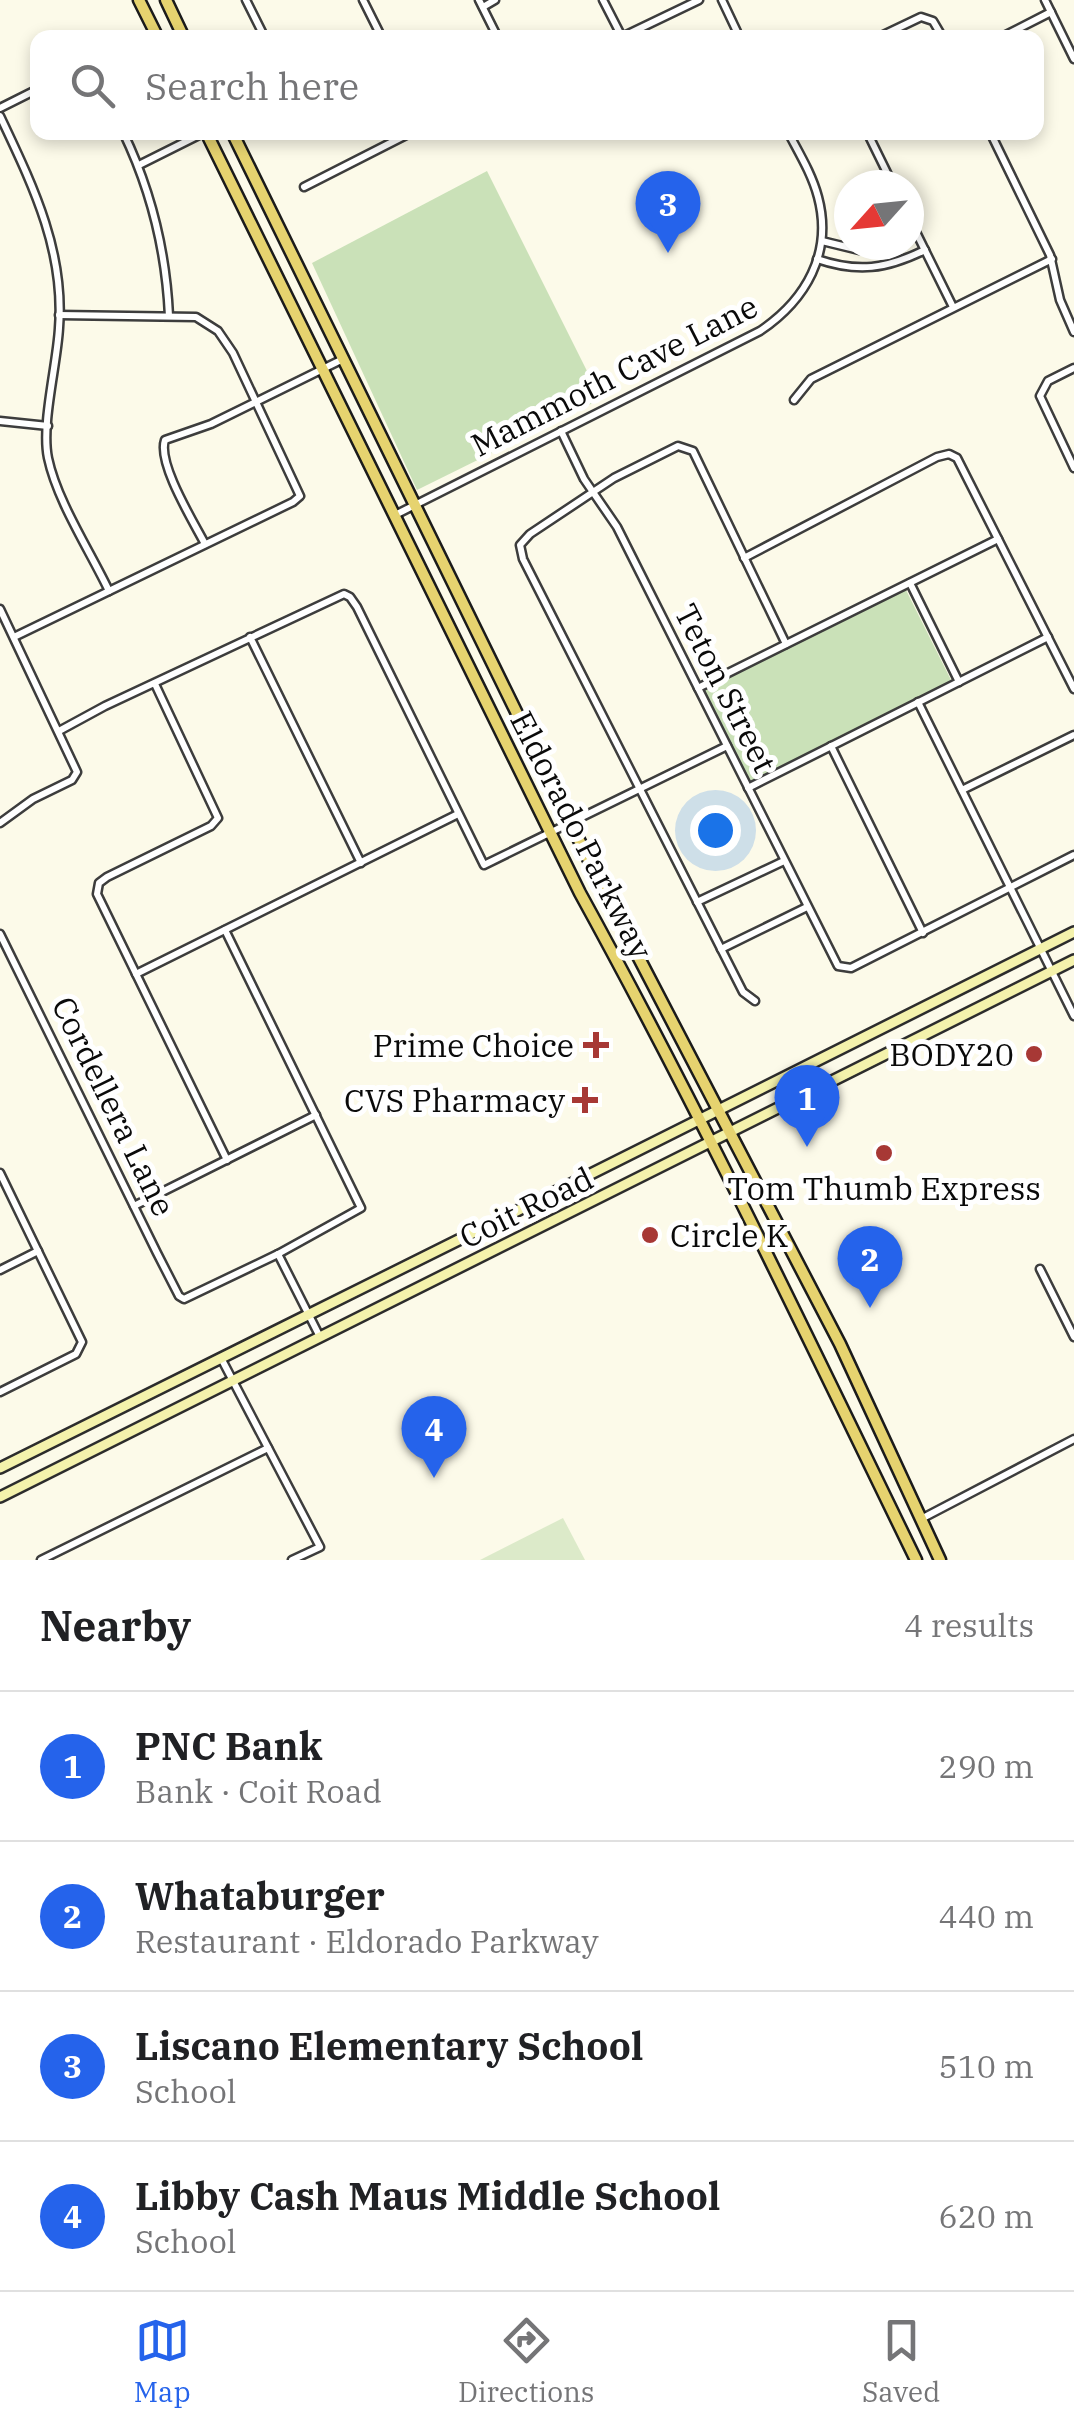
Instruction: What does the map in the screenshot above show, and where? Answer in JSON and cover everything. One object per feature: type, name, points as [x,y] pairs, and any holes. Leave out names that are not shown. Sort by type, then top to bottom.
[{"type":"main road","points":[[154,30],[141,3],[155,0]]},
{"type":"main road","points":[[166,0],[180,30]]},
{"type":"main road","name":"Eldorado Parkway","points":[[209,140],[549,832],[712,1142],[916,1560]]},
{"type":"main road","name":"Eldorado Parkway","points":[[236,140],[570,822],[840,1344],[940,1560]]},
{"type":"main road","name":"Coit Road","points":[[0,1468],[1074,932]]},
{"type":"main road","points":[[618,960],[638,951]]},
{"type":"main road","name":"Coit Road","points":[[0,1497],[1074,960]]},
{"type":"main road","points":[[546,1197],[556,1220]]},
{"type":"main road","points":[[422,1260],[432,1281]]},
{"type":"main road","points":[[789,1298],[810,1288]]},
{"type":"main road","points":[[900,1528],[920,1519]]},
{"type":"street","points":[[246,0],[261,30]]},
{"type":"street","points":[[363,0],[378,30]]},
{"type":"street","points":[[494,0],[481,3],[494,30]]},
{"type":"street","points":[[604,0],[619,30]]},
{"type":"street","points":[[637,30],[699,0]]},
{"type":"street","points":[[722,0],[736,30]]},
{"type":"street","points":[[1045,0],[1074,59]]},
{"type":"street","points":[[1016,30],[1051,12]]},
{"type":"street","points":[[894,30],[918,18],[928,18],[940,30]]},
{"type":"street","points":[[0,108],[30,93]]},
{"type":"street","points":[[0,116],[52,238],[59,314],[47,452],[52,472],[109,591]]},
{"type":"street","points":[[128,140],[162,242],[169,316]]},
{"type":"street","points":[[139,165],[189,140]]},
{"type":"street","points":[[304,188],[397,140]]},
{"type":"street","name":"Mammoth Cave Lane","points":[[395,516],[780,318],[799,300],[822,241],[818,197],[792,140]]},
{"type":"street","points":[[871,140],[886,170]]},
{"type":"street","points":[[994,140],[1052,259],[1060,300],[1074,332]]},
{"type":"street","points":[[822,241],[834,244]]},
{"type":"street","points":[[817,259],[868,270],[890,266],[925,250],[953,308]]},
{"type":"street","points":[[794,400],[811,379],[1052,259]]},
{"type":"street","points":[[14,637],[300,496],[233,353],[218,331],[196,316],[59,314]]},
{"type":"street","points":[[205,544],[168,467],[163,442],[210,424],[343,359]]},
{"type":"street","points":[[1074,368],[1041,389],[1041,402],[1074,468]]},
{"type":"street","points":[[0,421],[48,426]]},
{"type":"street","name":"Teton Street","points":[[561,430],[617,526],[834,961],[843,968],[851,968],[922,933]]},
{"type":"street","points":[[755,1002],[742,992],[520,545],[530,534],[640,464],[686,446],[693,451],[786,644]]},
{"type":"street","points":[[744,558],[949,454],[957,458],[1074,689]]},
{"type":"street","points":[[698,688],[998,539]]},
{"type":"street","points":[[910,583],[959,682]]},
{"type":"street","points":[[59,731],[346,594],[356,607],[484,865],[727,746]]},
{"type":"street","points":[[0,609],[77,772],[72,780],[33,799],[0,823]]},
{"type":"street","points":[[250,637],[361,863]]},
{"type":"street","points":[[748,788],[1048,638]]},
{"type":"street","points":[[155,684],[218,818],[211,826],[107,877],[98,885],[97,894],[227,1160]]},
{"type":"street","points":[[918,702],[1074,1016]]},
{"type":"street","points":[[962,790],[1074,735]]},
{"type":"street","points":[[831,746],[922,933],[1074,856]]},
{"type":"street","points":[[136,974],[458,814]]},
{"type":"street","points":[[697,902],[784,861]]},
{"type":"street","points":[[721,949],[807,906]]},
{"type":"street","points":[[225,930],[361,1208],[278,1254],[320,1337]]},
{"type":"street","name":"Cordellera Lane","points":[[0,934],[179,1295],[184,1299],[278,1254]]},
{"type":"street","points":[[134,1206],[316,1114]]},
{"type":"street","points":[[0,1172],[82,1345],[76,1354],[0,1392]]},
{"type":"street","points":[[0,1270],[38,1251]]},
{"type":"street","points":[[1040,1269],[1074,1337]]},
{"type":"street","points":[[220,1358],[320,1546],[292,1560]]},
{"type":"street","points":[[920,1519],[1074,1439]]},
{"type":"street","points":[[41,1560],[268,1448]]},
{"type":"green space","points":[[487,171],[601,399],[417,490],[312,263]]},
{"type":"green space","points":[[906,590],[952,682],[750,781],[704,690]]},
{"type":"green space","points":[[563,1518],[585,1560],[480,1560]]},
{"type":"place","name":"Liscano Elementary School","points":[[668,253]]},
{"type":"place","name":"Prime Choice","points":[[596,1045]]},
{"type":"place","name":"BODY20","points":[[1034,1054]]},
{"type":"place","name":"CVS Pharmacy","points":[[585,1100]]},
{"type":"place","name":"PNC Bank","points":[[807,1147]]},
{"type":"place","name":"Tom Thumb Express","points":[[884,1153]]},
{"type":"place","name":"Circle K","points":[[650,1235]]},
{"type":"place","name":"Whataburger","points":[[870,1308]]},
{"type":"place","name":"Libby Cash Maus Middle School","points":[[434,1478]]}]
